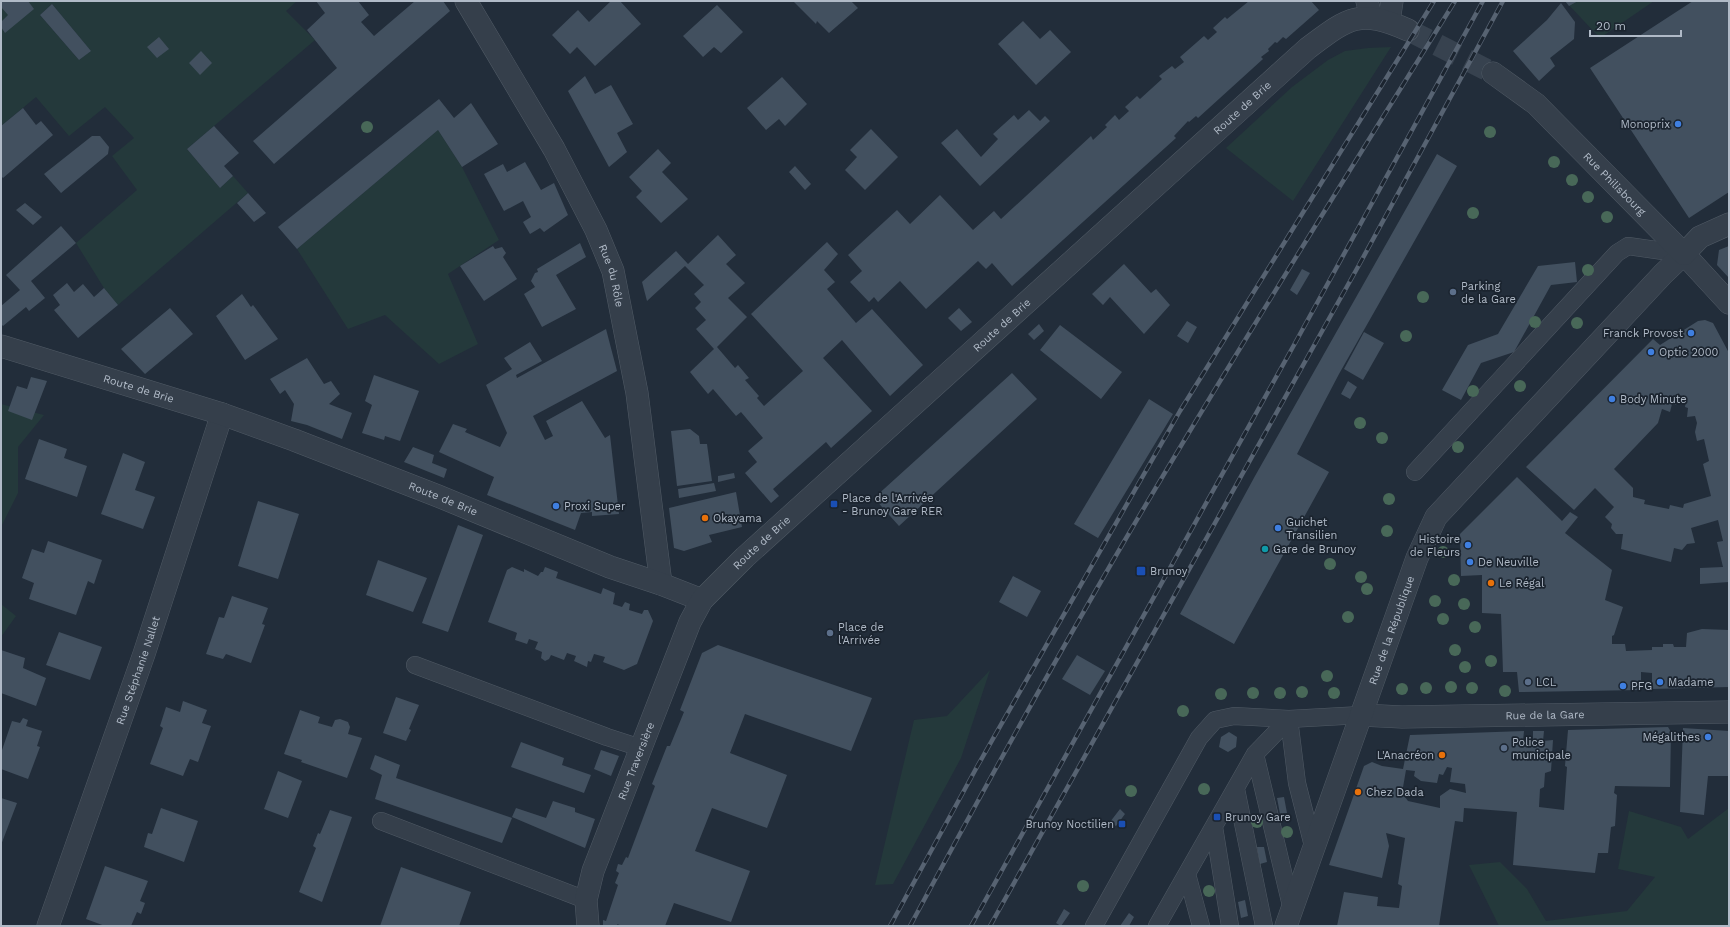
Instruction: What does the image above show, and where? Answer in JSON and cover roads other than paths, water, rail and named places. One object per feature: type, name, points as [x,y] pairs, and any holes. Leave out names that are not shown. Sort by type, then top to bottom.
[{"type":"street","name":"Rue du Rôle","points":[[466,1],[554,149],[596,230],[614,271],[638,394],[661,584]]},
{"type":"street","name":"Route de Brie","points":[[1,346],[222,414],[294,440],[438,496],[610,567],[661,584],[702,600],[745,557],[1308,48],[1333,29],[1352,19],[1385,14]]},
{"type":"street","name":"Rue Philisbourg","points":[[1493,73],[1536,104],[1684,254],[1729,303]]},
{"type":"street","name":"Rue de la République","points":[[1289,918],[1417,558],[1436,517],[1663,274],[1700,238],[1729,224]]},
{"type":"street","name":"Rue Stéphanie Nallet","points":[[48,926],[144,654],[222,414]]},
{"type":"street","name":"Rue Traversière","points":[[588,926],[586,900],[594,871],[690,622],[702,600]]},
{"type":"street","name":"Rue de la Gare","points":[[1360,715],[1396,718],[1729,712]]},
{"type":"lane","points":[[1415,472],[1617,253],[1628,246],[1684,254]]},
{"type":"lane","points":[[415,665],[600,735],[641,748]]},
{"type":"lane","points":[[1094,926],[1199,738],[1215,720],[1234,716],[1289,720],[1360,715]]},
{"type":"lane","points":[[1157,926],[1255,754],[1289,720]]},
{"type":"lane","points":[[1289,720],[1297,783],[1314,850]]},
{"type":"lane","points":[[1255,754],[1289,918]]},
{"type":"lane","points":[[1236,789],[1264,926]]},
{"type":"lane","points":[[381,821],[586,900]]},
{"type":"lane","points":[[1214,827],[1230,926]]},
{"type":"lane","points":[[1187,874],[1201,926]]},
{"type":"lane","points":[[1166,909],[1170,926]]},
{"type":"tunnel","points":[[1408,30],[1493,73]]},
{"type":"railway","points":[[890,926],[978,765],[1180,411],[1434,1]]},
{"type":"railway","points":[[910,926],[1016,732],[1165,472],[1455,1]]},
{"type":"railway","points":[[971,926],[1294,345],[1483,1]]},
{"type":"railway","points":[[990,926],[1359,265],[1503,1]]},
{"type":"place","name":"Monoprix","points":[[1678,124]]},
{"type":"place","name":"Parking de la Gare","points":[[1453,292]]},
{"type":"place","name":"Franck Provost","points":[[1691,333]]},
{"type":"place","name":"Optic 2000","points":[[1651,352]]},
{"type":"place","name":"Body Minute","points":[[1612,399]]},
{"type":"place","name":"Place de l'Arrivée - Brunoy Gare RER","points":[[834,504]]},
{"type":"place","name":"Proxi Super","points":[[556,506]]},
{"type":"place","name":"Okayama","points":[[705,518]]},
{"type":"place","name":"Guichet Transilien","points":[[1278,528]]},
{"type":"place","name":"Histoire de Fleurs","points":[[1468,545]]},
{"type":"place","name":"Gare de Brunoy","points":[[1265,549]]},
{"type":"place","name":"De Neuville","points":[[1470,562]]},
{"type":"place","name":"Brunoy","points":[[1141,571]]},
{"type":"place","name":"Le Régal","points":[[1491,583]]},
{"type":"place","name":"Place de l'Arrivée","points":[[830,633]]},
{"type":"place","name":"LCL","points":[[1528,682]]},
{"type":"place","name":"Madame","points":[[1660,682]]},
{"type":"place","name":"PFG","points":[[1623,686]]},
{"type":"place","name":"Mégalithes","points":[[1708,737]]},
{"type":"place","name":"Police municipale","points":[[1504,748]]},
{"type":"place","name":"L'Anacréon","points":[[1442,755]]},
{"type":"place","name":"Chez Dada","points":[[1358,792]]},
{"type":"place","name":"Brunoy Gare","points":[[1217,817]]},
{"type":"place","name":"Brunoy Noctilien","points":[[1122,824]]}]
